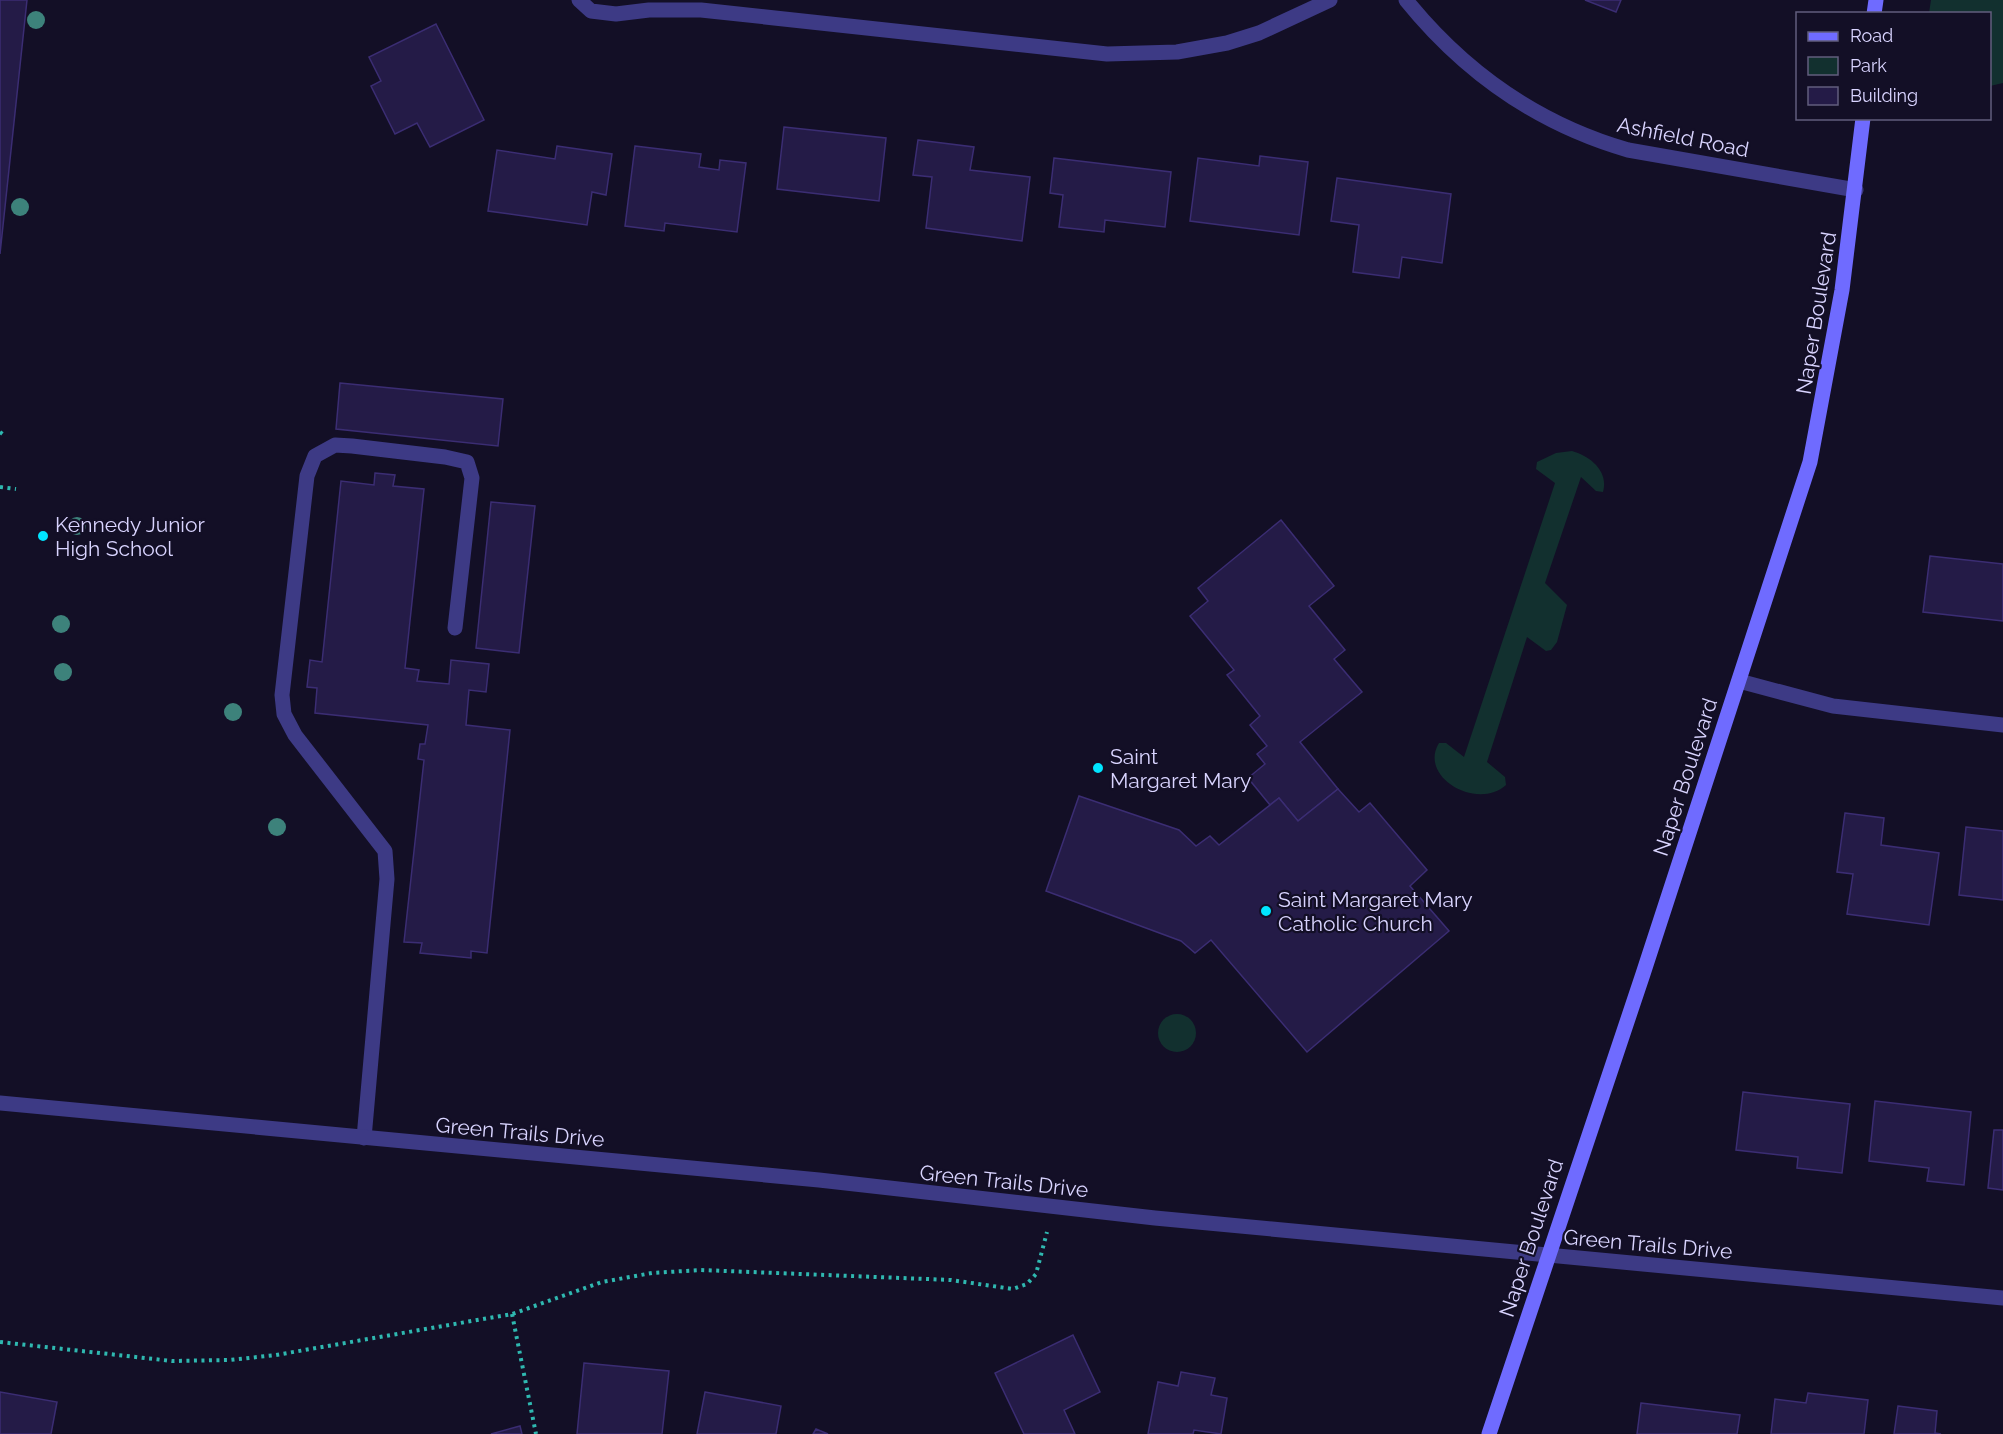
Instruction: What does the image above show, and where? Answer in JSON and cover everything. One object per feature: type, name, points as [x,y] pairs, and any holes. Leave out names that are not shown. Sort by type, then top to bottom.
[{"type":"main road","name":"Naper Boulevard","points":[[1489,1434],[1810,462],[1842,290],[1863,120]]},
{"type":"street","points":[[579,0],[591,11],[616,14],[649,10],[701,10],[1107,54],[1177,52],[1227,43],[1280,24],[1330,0]]},
{"type":"street","name":"Ashfield Road","points":[[1406,0],[1450,51],[1488,83],[1541,116],[1605,143],[1628,150],[1856,190]]},
{"type":"street","points":[[364,1138],[387,879],[386,851],[295,735],[284,714],[282,695],[307,476],[315,456],[335,445],[445,457],[467,462],[472,478],[455,628]]},
{"type":"street","points":[[1739,681],[1833,706],[2003,725]]},
{"type":"street","name":"Green Trails Drive","points":[[0,1103],[819,1180],[1053,1208],[2003,1298]]},
{"type":"path","points":[[0,487],[16,489]]},
{"type":"path","points":[[0,1342],[172,1361],[230,1360],[276,1355],[512,1314],[602,1282],[662,1272],[701,1270],[951,1280],[1013,1289],[1027,1284],[1036,1274],[1053,1208]]},
{"type":"path","points":[[512,1314],[536,1434]]},
{"type":"green space","points":[[1931,0],[2003,0],[2003,83],[1991,86],[1991,12],[1929,12]]},
{"type":"green space","points":[[1572,451],[1591,461],[1601,471],[1604,484],[1603,492],[1596,491],[1581,477],[1545,583],[1567,605],[1557,642],[1551,650],[1546,651],[1527,637],[1487,762],[1505,777],[1506,785],[1494,792],[1480,794],[1467,792],[1443,778],[1437,768],[1435,756],[1439,743],[1446,743],[1464,757],[1555,483],[1536,469],[1537,462],[1556,453]]},
{"type":"green space","points":[[1177,1014],[1191,1019],[1196,1033],[1191,1047],[1177,1052],[1163,1047],[1158,1033],[1163,1019]]},
{"type":"building","points":[[0,0],[27,0],[0,254]]},
{"type":"building","points":[[1585,0],[1621,0],[1616,12]]},
{"type":"building","points":[[436,24],[484,120],[430,147],[417,123],[395,134],[371,86],[381,81],[369,57]]},
{"type":"building","points":[[784,127],[886,138],[879,201],[777,189]]},
{"type":"building","points":[[918,140],[974,147],[970,170],[1030,177],[1022,241],[926,228],[932,177],[913,175]]},
{"type":"building","points":[[557,146],[612,154],[606,195],[592,192],[587,225],[488,211],[497,150],[555,159]]},
{"type":"building","points":[[635,146],[701,154],[699,167],[719,170],[720,160],[746,163],[737,232],[665,223],[664,231],[625,226]]},
{"type":"building","points":[[1260,156],[1308,162],[1299,235],[1190,221],[1198,158],[1259,166]]},
{"type":"building","points":[[1054,158],[1171,172],[1165,227],[1105,220],[1104,232],[1059,227],[1063,195],[1050,193]]},
{"type":"building","points":[[1337,178],[1451,194],[1442,263],[1402,257],[1399,278],[1353,272],[1359,225],[1331,221]]},
{"type":"building","points":[[340,383],[503,399],[498,446],[336,429]]},
{"type":"building","points":[[375,473],[395,475],[393,486],[424,489],[405,668],[419,670],[417,681],[449,684],[451,660],[489,664],[486,692],[469,690],[466,725],[510,730],[487,953],[471,951],[471,958],[420,953],[422,943],[404,942],[424,760],[418,759],[420,744],[425,744],[428,725],[315,713],[317,688],[307,687],[310,660],[322,662],[341,481],[374,485]]},
{"type":"building","points":[[491,502],[535,506],[519,653],[476,648]]},
{"type":"building","points":[[1281,520],[1334,586],[1309,606],[1345,650],[1334,659],[1362,692],[1300,742],[1338,789],[1298,821],[1279,798],[1270,805],[1248,778],[1265,764],[1257,754],[1267,746],[1250,725],[1260,716],[1227,675],[1234,670],[1190,616],[1208,601],[1198,588]]},
{"type":"building","points":[[1930,556],[2003,564],[2003,621],[1923,612]]},
{"type":"building","name":"Saint Margaret Mary Catholic Church","points":[[1338,789],[1359,812],[1370,803],[1427,870],[1410,886],[1449,931],[1307,1052],[1211,940],[1195,953],[1181,941],[1046,891],[1079,796],[1179,830],[1196,846],[1210,836],[1219,845],[1279,798],[1298,821]]},
{"type":"building","points":[[1845,813],[1884,818],[1881,845],[1939,853],[1929,925],[1847,914],[1853,874],[1837,872]]},
{"type":"building","points":[[1966,827],[2003,831],[2003,900],[1959,895]]},
{"type":"building","points":[[1743,1092],[1850,1104],[1842,1173],[1797,1168],[1798,1157],[1736,1150]]},
{"type":"building","points":[[1875,1101],[1971,1112],[1964,1185],[1927,1181],[1929,1168],[1869,1161]]},
{"type":"building","points":[[1994,1130],[2003,1130],[2003,1190],[1988,1188]]},
{"type":"building","points":[[1073,1335],[1100,1392],[1064,1410],[1075,1434],[1024,1434],[995,1373]]},
{"type":"building","points":[[584,1363],[669,1371],[662,1434],[577,1434]]},
{"type":"building","points":[[1181,1372],[1215,1378],[1211,1395],[1227,1398],[1221,1434],[1194,1430],[1193,1434],[1148,1434],[1158,1382],[1178,1386]]},
{"type":"building","points":[[0,1392],[57,1402],[51,1434],[0,1434]]},
{"type":"building","points":[[705,1392],[781,1406],[776,1434],[697,1434]]},
{"type":"building","points":[[1808,1393],[1868,1400],[1864,1434],[1771,1434],[1775,1399],[1806,1403]]},
{"type":"building","points":[[1641,1403],[1740,1415],[1737,1434],[1637,1434]]},
{"type":"building","points":[[1898,1406],[1937,1411],[1935,1433],[1941,1434],[1894,1434]]},
{"type":"building","points":[[520,1426],[522,1434],[491,1434]]},
{"type":"building","points":[[816,1429],[828,1434],[813,1434]]},
{"type":"place","name":"Kennedy Junior High School","points":[[43,536]]},
{"type":"place","name":"Saint Margaret Mary","points":[[1098,768]]},
{"type":"place","name":"Saint Margaret Mary Catholic Church","points":[[1266,911]]}]
